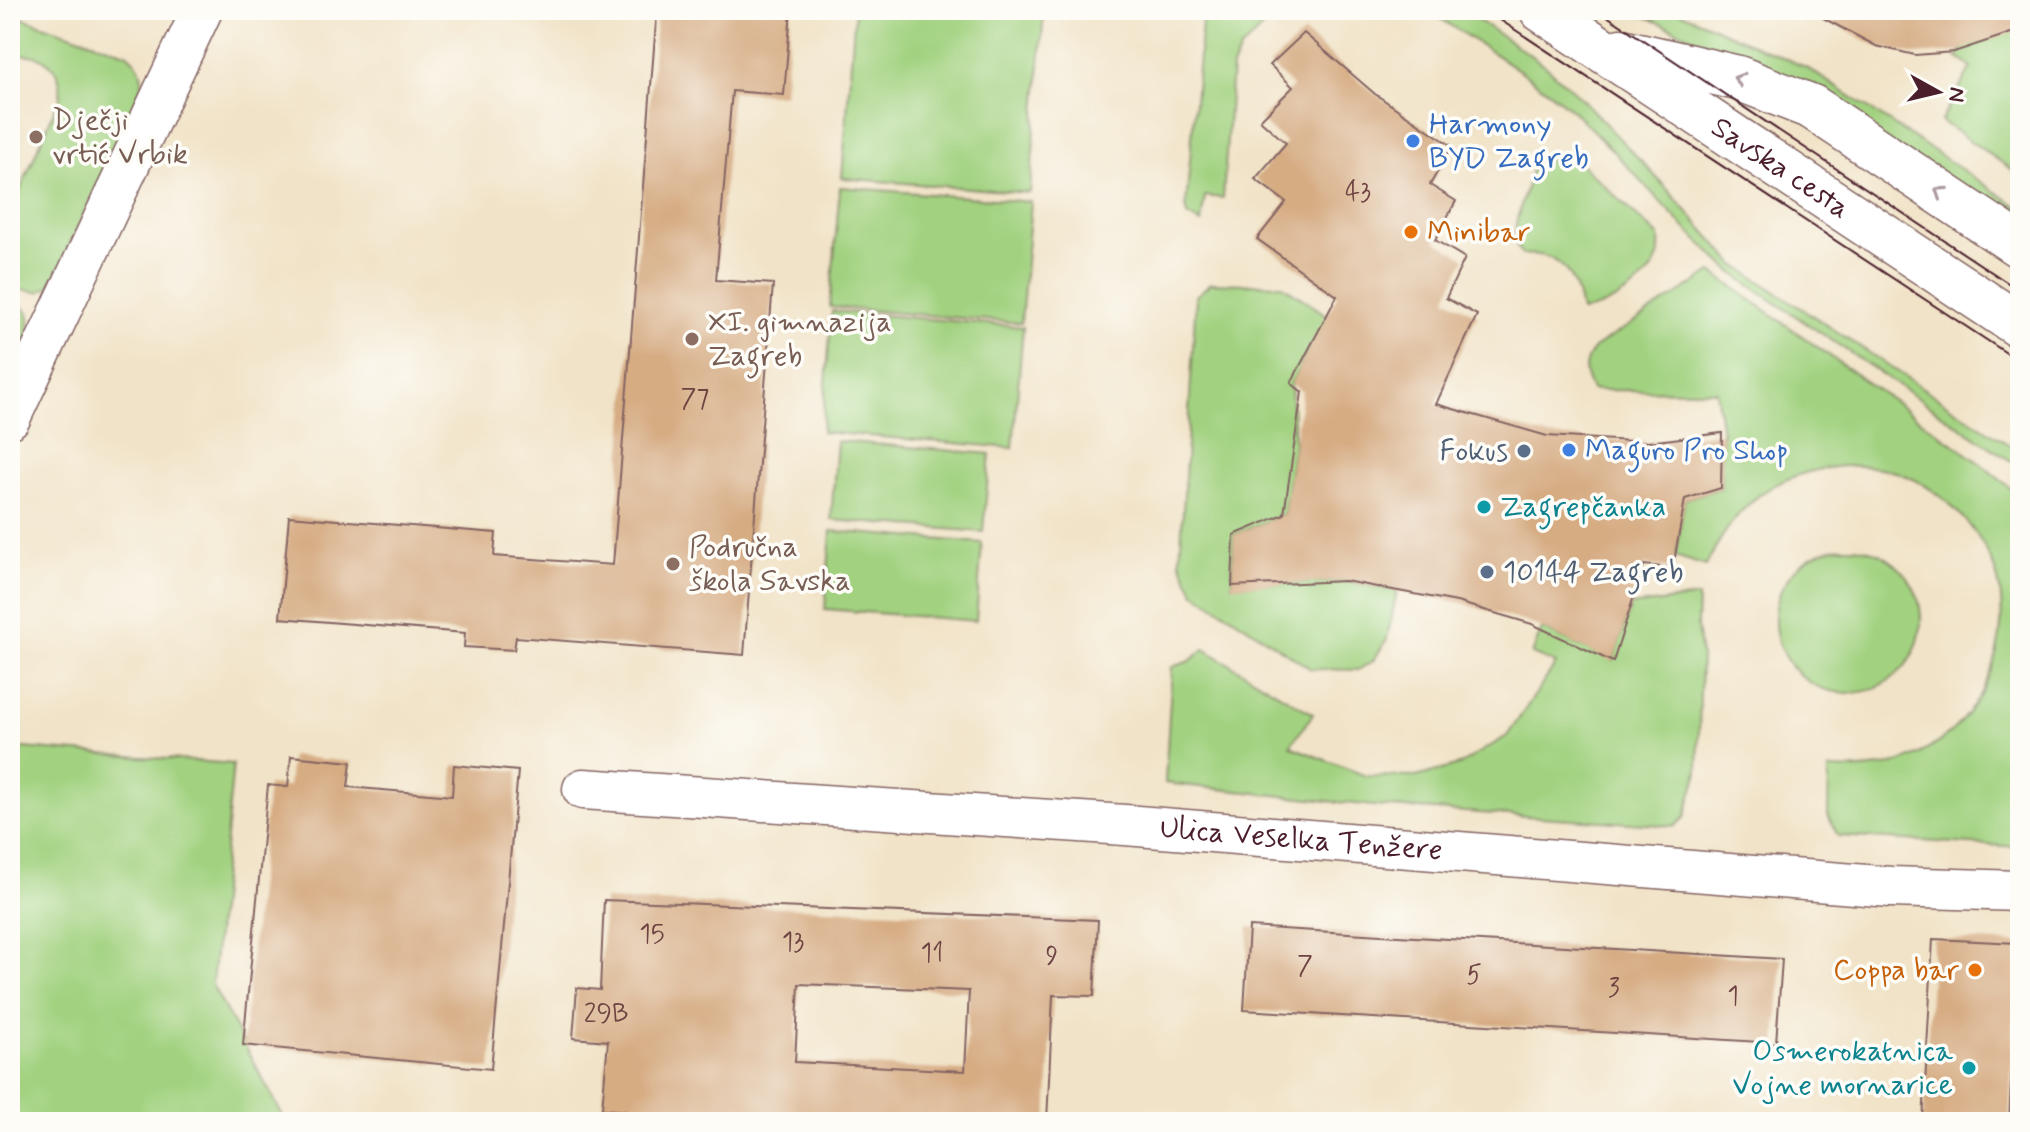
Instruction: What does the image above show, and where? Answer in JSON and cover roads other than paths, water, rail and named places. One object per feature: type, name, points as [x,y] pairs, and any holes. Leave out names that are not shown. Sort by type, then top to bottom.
[{"type":"main road","name":"Savska cesta","points":[[1542,10],[2020,326]]},
{"type":"main road","points":[[1595,45],[1738,78],[1812,107],[2015,240]]},
{"type":"street","points":[[10,418],[202,10]]},
{"type":"street","name":"Ulica Veselka Tenžere","points":[[583,789],[1125,825],[1891,887],[2020,891]]},
{"type":"tram line","points":[[1485,10],[2020,362]]},
{"type":"tram line","points":[[1598,10],[2020,291]]},
{"type":"place","name":"Dječji vrtić Vrbik","points":[[36,137]]},
{"type":"place","name":"Harmony BYD Zagreb","points":[[1413,141]]},
{"type":"place","name":"Minibar","points":[[1411,232]]},
{"type":"place","name":"XI. gimnazija Zagreb","points":[[692,339]]},
{"type":"place","name":"Maguro Pro Shop","points":[[1569,450]]},
{"type":"place","name":"Fokus","points":[[1524,451]]},
{"type":"place","name":"Zagrepčanka","points":[[1484,507]]},
{"type":"place","name":"Područna škola Savska","points":[[673,564]]},
{"type":"place","name":"10144 Zagreb","points":[[1487,572]]},
{"type":"place","name":"Coppa bar","points":[[1975,970]]},
{"type":"place","name":"Osmerokatnica Vojne mornarice","points":[[1969,1068]]}]
